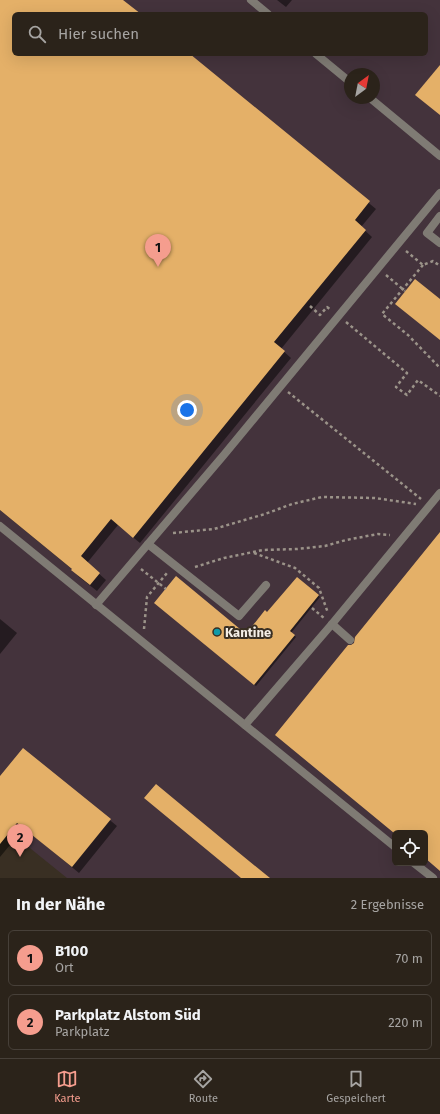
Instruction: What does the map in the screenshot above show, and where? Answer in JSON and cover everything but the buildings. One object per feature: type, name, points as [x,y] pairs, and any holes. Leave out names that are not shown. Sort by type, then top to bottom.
[{"type":"lane","points":[[251,0],[266,12]]},
{"type":"lane","points":[[318,56],[344,77]]},
{"type":"lane","points":[[377,104],[440,156]]},
{"type":"lane","points":[[96,605],[440,193]]},
{"type":"lane","points":[[440,216],[427,233],[440,243]]},
{"type":"lane","points":[[244,725],[332,624],[440,493]]},
{"type":"lane","points":[[0,526],[392,846]]},
{"type":"lane","points":[[148,544],[239,616],[266,585]]},
{"type":"lane","points":[[332,624],[350,640]]},
{"type":"lane","points":[[418,866],[433,878]]},
{"type":"path","points":[[398,244],[422,265]]},
{"type":"path","points":[[440,266],[433,261],[422,265],[404,290],[382,314],[408,335],[440,368]]},
{"type":"path","points":[[378,268],[404,290]]},
{"type":"path","points":[[310,306],[320,315],[327,307],[407,373],[396,387],[407,395],[418,380],[440,396]]},
{"type":"path","points":[[280,386],[429,506]]},
{"type":"path","points":[[156,535],[214,529],[265,514],[292,504],[322,497],[375,498],[429,506]]},
{"type":"path","points":[[183,571],[203,564],[263,550],[325,546],[346,540],[378,534],[405,536]]},
{"type":"path","points":[[252,552],[295,568],[319,588],[332,624]]},
{"type":"path","points":[[133,562],[166,589]]},
{"type":"path","points":[[142,641],[147,598],[174,564]]},
{"type":"shaded area","points":[[0,0],[440,0],[440,878],[67,878],[10,832],[0,844]]},
{"type":"place","name":"B100","points":[[158,267]]},
{"type":"place","name":"Kantine","points":[[217,632]]},
{"type":"place","name":"Parkplatz Alstom Süd","points":[[20,857]]}]
